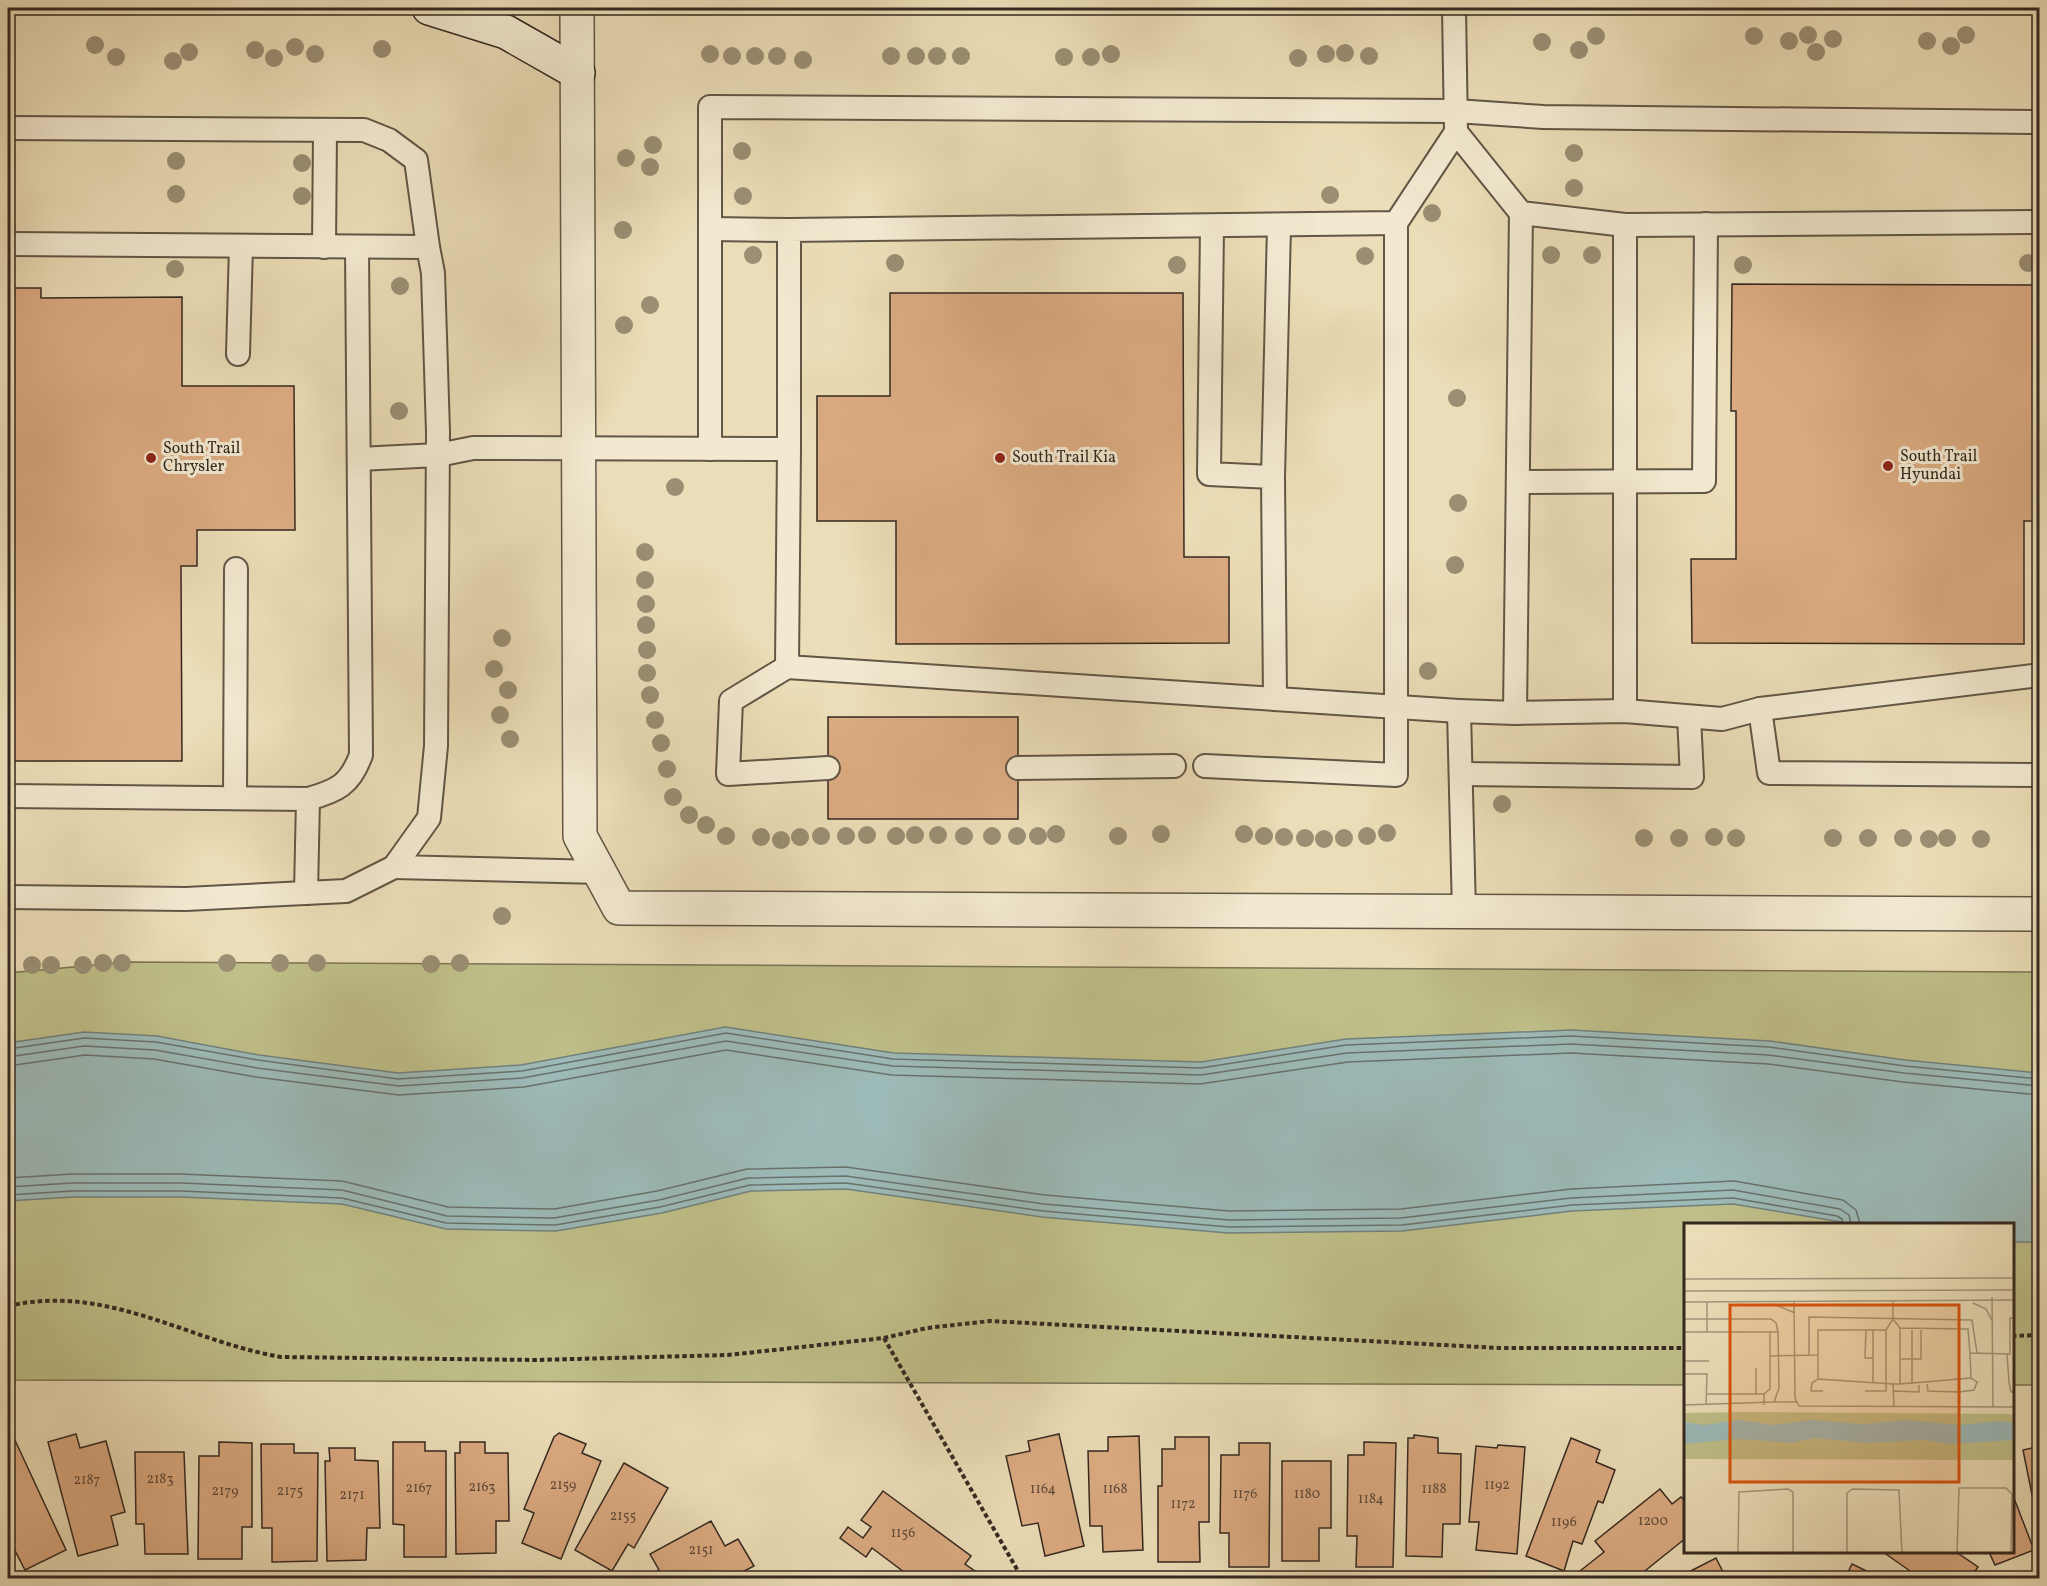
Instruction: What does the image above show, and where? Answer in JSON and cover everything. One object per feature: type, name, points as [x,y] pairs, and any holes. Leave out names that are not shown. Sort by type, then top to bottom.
[{"type":"street","points":[[429,8],[506,32],[578,73]]},
{"type":"street","points":[[577,8],[580,836],[619,908],[2040,914]]},
{"type":"lane","points":[[1205,766],[1396,775],[1396,223],[1456,121],[1454,8]]},
{"type":"lane","points":[[711,449],[711,107],[1456,121],[1543,117],[2040,122]]},
{"type":"lane","points":[[1456,121],[1521,213],[1515,713]]},
{"type":"lane","points":[[8,128],[364,130],[389,140],[416,160],[433,273],[438,454],[436,746],[429,818],[394,867],[346,891],[186,899],[8,897]]},
{"type":"lane","points":[[324,247],[325,131]]},
{"type":"lane","points":[[1521,213],[1625,225],[2040,222]]},
{"type":"lane","points":[[711,229],[789,231],[1396,223]]},
{"type":"lane","points":[[1519,482],[1704,481],[1706,224]]},
{"type":"lane","points":[[1624,711],[1625,225]]},
{"type":"lane","points":[[1212,226],[1209,474],[1274,477]]},
{"type":"lane","points":[[1275,699],[1274,477],[1279,226]]},
{"type":"lane","points":[[787,667],[789,231]]},
{"type":"lane","points":[[8,244],[428,247]]},
{"type":"lane","points":[[238,354],[241,246]]},
{"type":"lane","points":[[8,796],[308,799],[333,792],[354,774],[361,755],[357,248]]},
{"type":"lane","points":[[359,459],[438,454],[473,448],[789,449]]},
{"type":"lane","points":[[235,798],[236,569]]},
{"type":"lane","points":[[828,768],[728,774],[731,701],[787,667],[1459,711],[1515,713],[1624,711],[1722,719],[1760,709],[2040,675]]},
{"type":"lane","points":[[1760,709],[1769,773],[2040,776]]},
{"type":"lane","points":[[1459,711],[1464,912]]},
{"type":"lane","points":[[1461,774],[1692,777],[1689,717]]},
{"type":"lane","points":[[1018,768],[1174,766]]},
{"type":"lane","points":[[306,893],[308,799]]},
{"type":"lane","points":[[394,867],[600,872]]},
{"type":"path","points":[[8,1306],[70,1301],[130,1309],[243,1349],[281,1357],[633,1359],[728,1354],[884,1338],[927,1328],[990,1321],[1500,1348],[1684,1348]]},
{"type":"path","points":[[2014,1336],[2040,1335]]},
{"type":"path","points":[[884,1338],[1022,1578]]},
{"type":"green space","points":[[128,962],[2039,972],[2039,1385],[2014,1385],[2014,1223],[1684,1223],[1684,1385],[8,1380],[8,973]]},
{"type":"water","points":[[725,1027],[894,1053],[1201,1062],[1346,1039],[1571,1030],[1770,1041],[1905,1060],[2039,1073],[2039,1242],[2014,1242],[2014,1223],[1847,1223],[1733,1204],[1572,1211],[1402,1231],[1228,1233],[1042,1217],[846,1189],[751,1191],[662,1213],[556,1231],[446,1229],[342,1204],[181,1197],[73,1197],[8,1201],[8,1043],[84,1032],[157,1036],[259,1055],[398,1073],[521,1065]]},
{"type":"building","name":"South Trail Hyundai","points":[[1732,284],[2034,285],[2036,396],[2040,396],[2040,521],[2024,521],[2024,644],[1692,643],[1691,559],[1736,559],[1736,411],[1731,411]]},
{"type":"building","name":"South Trail Chrysler","points":[[11,288],[41,288],[41,298],[182,297],[182,386],[294,386],[295,530],[197,530],[197,566],[181,566],[182,761],[8,761],[8,297],[11,297]]},
{"type":"building","name":"South Trail Kia","points":[[890,293],[1183,293],[1184,557],[1229,557],[1229,643],[896,644],[896,521],[817,521],[817,396],[890,396]]},
{"type":"building","points":[[828,717],[1018,717],[1018,819],[828,819]]},
{"type":"building","points":[[559,1433],[586,1444],[582,1453],[601,1461],[561,1559],[522,1543],[534,1513],[524,1509],[554,1437]]},
{"type":"building","points":[[76,1434],[80,1448],[106,1441],[125,1512],[111,1516],[118,1545],[78,1556],[48,1442]]},
{"type":"building","points":[[1059,1434],[1084,1546],[1045,1556],[1038,1523],[1022,1526],[1006,1456],[1030,1451],[1028,1441]]},
{"type":"building","points":[[1414,1435],[1438,1438],[1438,1453],[1461,1454],[1460,1524],[1443,1524],[1442,1557],[1406,1556],[1408,1438],[1414,1438]]},
{"type":"building","points":[[13,1436],[66,1550],[25,1570],[8,1537],[8,1439]]},
{"type":"building","points":[[1139,1436],[1143,1550],[1103,1552],[1102,1526],[1090,1526],[1088,1451],[1108,1451],[1108,1437]]},
{"type":"building","points":[[1175,1437],[1209,1437],[1209,1522],[1199,1522],[1200,1562],[1158,1562],[1158,1486],[1162,1486],[1162,1449],[1175,1449]]},
{"type":"building","points":[[1571,1438],[1600,1450],[1596,1462],[1615,1470],[1603,1503],[1598,1501],[1582,1544],[1573,1541],[1564,1571],[1526,1556]]},
{"type":"building","points":[[219,1442],[252,1443],[252,1527],[242,1527],[242,1559],[198,1559],[199,1456],[219,1456]]},
{"type":"building","points":[[393,1442],[425,1442],[425,1451],[446,1451],[446,1557],[404,1557],[404,1525],[393,1524]]},
{"type":"building","points":[[460,1442],[485,1442],[485,1453],[508,1453],[509,1521],[496,1521],[496,1553],[456,1554],[455,1453],[460,1453]]},
{"type":"building","points":[[1364,1442],[1396,1443],[1393,1567],[1356,1567],[1357,1536],[1347,1536],[1348,1455],[1364,1455]]},
{"type":"building","points":[[1239,1443],[1270,1443],[1269,1567],[1229,1567],[1229,1533],[1220,1533],[1221,1455],[1239,1455]]},
{"type":"building","points":[[261,1444],[294,1444],[294,1453],[318,1453],[317,1561],[272,1562],[272,1528],[262,1528]]},
{"type":"building","points":[[1498,1445],[1525,1447],[1517,1554],[1476,1550],[1479,1522],[1469,1522],[1476,1446],[1497,1448]]},
{"type":"building","points":[[2040,1446],[2040,1534],[2023,1450]]},
{"type":"building","points":[[329,1448],[355,1448],[355,1460],[378,1461],[380,1528],[367,1528],[366,1560],[327,1561],[325,1461],[330,1461]]},
{"type":"building","points":[[135,1452],[184,1452],[188,1554],[145,1554],[144,1524],[136,1524]]},
{"type":"building","points":[[1282,1461],[1331,1461],[1331,1528],[1319,1528],[1319,1561],[1282,1561]]},
{"type":"building","points":[[624,1463],[668,1488],[634,1548],[628,1544],[612,1571],[575,1550]]},
{"type":"building","points":[[1660,1489],[1672,1504],[1681,1497],[1684,1500],[1684,1540],[1636,1578],[1586,1578],[1580,1571],[1604,1552],[1595,1541]]},
{"type":"building","points":[[883,1491],[971,1556],[965,1564],[985,1578],[912,1578],[872,1548],[866,1557],[840,1538],[848,1527],[863,1538],[871,1527],[861,1520]]},
{"type":"building","points":[[2014,1498],[2034,1550],[1995,1565],[1989,1553],[2014,1553]]},
{"type":"building","points":[[711,1521],[725,1546],[738,1539],[754,1566],[731,1578],[643,1578],[659,1570],[650,1554]]},
{"type":"building","points":[[1884,1553],[1957,1553],[1978,1567],[1970,1578],[1916,1578],[1911,1575],[1913,1573]]},
{"type":"building","points":[[1716,1558],[1726,1578],[1677,1578]]},
{"type":"building","points":[[1852,1564],[1881,1578],[1845,1578]]},
{"type":"place","name":"South Trail Chrysler","points":[[151,458]]},
{"type":"place","name":"South Trail Kia","points":[[1000,458]]},
{"type":"place","name":"South Trail Hyundai","points":[[1888,466]]}]
